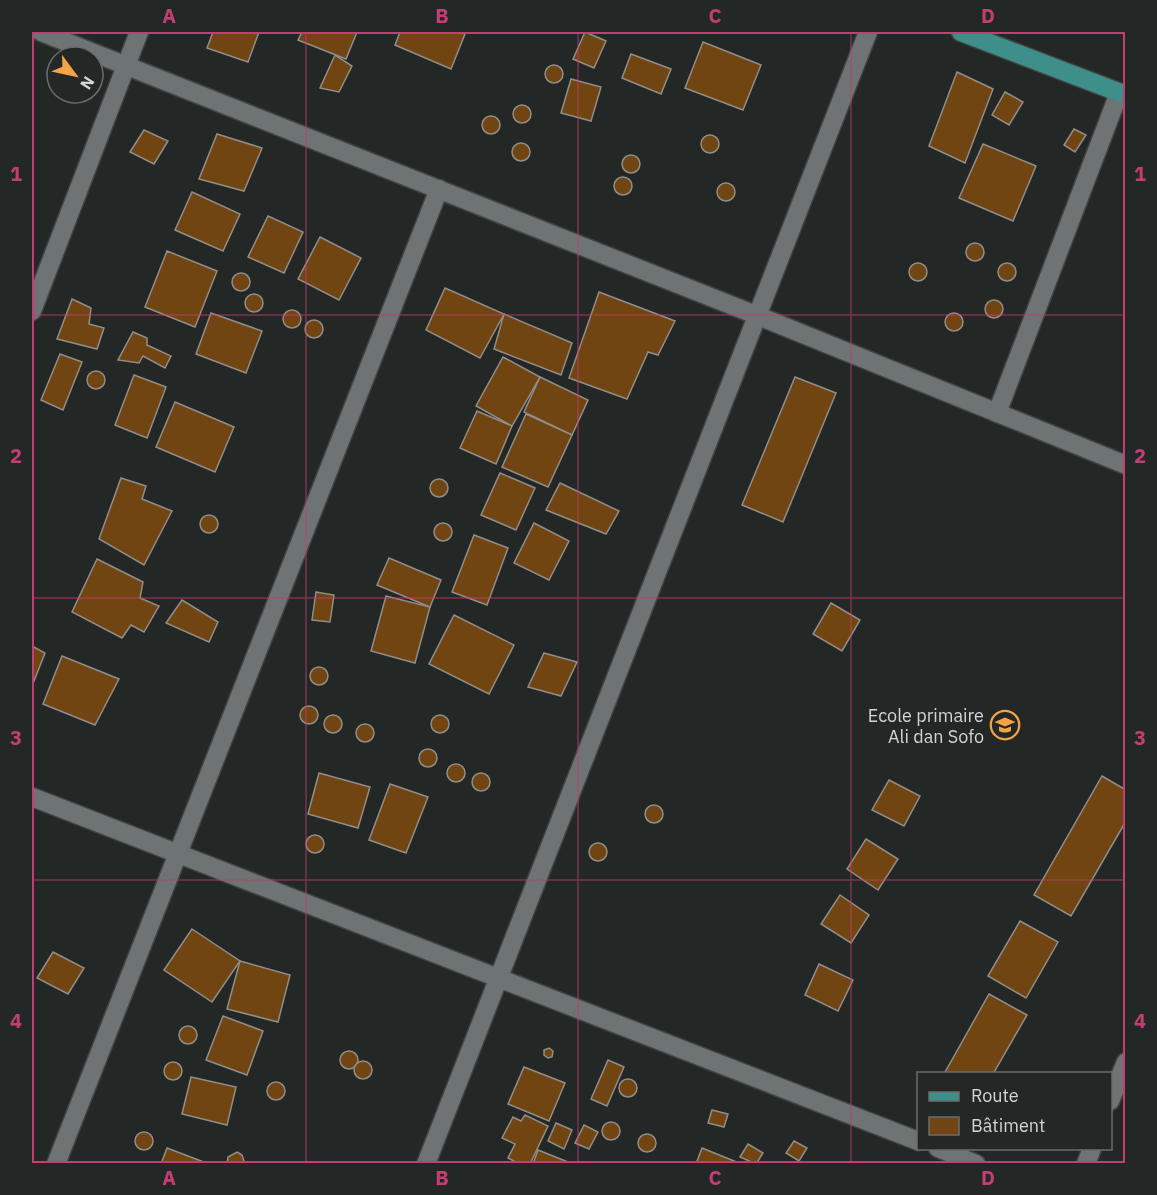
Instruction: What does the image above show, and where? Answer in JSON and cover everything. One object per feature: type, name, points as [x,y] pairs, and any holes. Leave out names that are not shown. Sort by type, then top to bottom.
[{"type":"main road","points":[[962,32],[1122,94]]},
{"type":"street","points":[[41,32],[756,315],[1125,465]]},
{"type":"street","points":[[32,311],[139,32]]},
{"type":"street","points":[[426,1164],[868,32]]},
{"type":"street","points":[[997,413],[1122,94]]},
{"type":"street","points":[[56,1164],[439,189]]},
{"type":"street","points":[[32,797],[917,1141]]},
{"type":"street","points":[[1112,1096],[1125,1062]]},
{"type":"street","points":[[941,1150],[976,1164]]},
{"type":"street","points":[[1086,1164],[1092,1150]]},
{"type":"building","points":[[213,32],[259,32],[248,62],[207,48]]},
{"type":"building","points":[[302,32],[357,32],[346,59],[298,40]]},
{"type":"building","points":[[400,32],[459,32],[465,34],[451,69],[395,45]]},
{"type":"building","points":[[585,32],[606,41],[594,68],[573,59]]},
{"type":"building","points":[[703,42],[761,65],[743,110],[685,88]]},
{"type":"building","points":[[631,54],[671,69],[661,94],[622,78]]},
{"type":"building","points":[[335,55],[352,66],[339,92],[320,88]]},
{"type":"building","points":[[550,65],[558,65],[563,70],[561,81],[550,83],[545,78],[545,70]]},
{"type":"building","points":[[957,72],[993,89],[965,163],[929,146]]},
{"type":"building","points":[[571,79],[601,87],[591,121],[561,113]]},
{"type":"building","points":[[1005,92],[1023,102],[1009,125],[992,115]]},
{"type":"building","points":[[518,105],[526,105],[531,110],[529,121],[518,123],[513,118],[513,110]]},
{"type":"building","points":[[487,116],[495,116],[500,121],[498,132],[487,134],[482,129],[482,121]]},
{"type":"building","points":[[1074,129],[1086,135],[1075,152],[1064,145]]},
{"type":"building","points":[[144,130],[168,141],[154,164],[130,152]]},
{"type":"building","points":[[217,134],[262,148],[244,191],[199,179]]},
{"type":"building","points":[[706,135],[714,135],[719,140],[717,151],[706,153],[701,148],[701,140]]},
{"type":"building","points":[[517,143],[525,143],[530,148],[528,159],[517,161],[512,156],[512,148]]},
{"type":"building","points":[[983,144],[1036,166],[1013,221],[959,198]]},
{"type":"building","points":[[631,155],[639,160],[640,164],[635,172],[631,173],[623,168],[622,164],[627,156]]},
{"type":"building","points":[[619,177],[627,177],[632,182],[630,193],[619,195],[614,190],[614,182]]},
{"type":"building","points":[[722,183],[730,183],[735,188],[733,199],[722,201],[717,196],[717,188]]},
{"type":"building","points":[[192,192],[240,214],[223,251],[175,230]]},
{"type":"building","points":[[268,216],[303,232],[284,273],[248,257]]},
{"type":"building","points":[[320,237],[361,258],[339,300],[298,279]]},
{"type":"building","points":[[975,243],[983,248],[984,252],[979,260],[975,261],[967,256],[966,252],[971,244]]},
{"type":"building","points":[[167,251],[217,271],[195,327],[145,307]]},
{"type":"building","points":[[914,263],[922,263],[927,268],[925,279],[914,281],[909,276],[909,268]]},
{"type":"building","points":[[1007,263],[1015,268],[1016,272],[1011,280],[1007,281],[999,276],[998,272],[1003,264]]},
{"type":"building","points":[[237,273],[245,273],[250,278],[248,289],[237,291],[232,286],[232,278]]},
{"type":"building","points":[[445,288],[504,314],[480,358],[426,330]]},
{"type":"building","points":[[599,292],[675,321],[658,355],[648,352],[627,399],[569,378]]},
{"type":"building","points":[[254,294],[260,297],[263,303],[260,309],[254,312],[248,309],[245,303],[248,297]]},
{"type":"building","points":[[72,299],[91,308],[89,324],[104,328],[97,349],[57,339]]},
{"type":"building","points":[[990,300],[998,300],[1003,305],[1001,316],[990,318],[985,313],[985,305]]},
{"type":"building","points":[[288,310],[296,310],[301,315],[299,326],[288,328],[283,323],[283,315]]},
{"type":"building","points":[[211,313],[262,331],[246,373],[196,354]]},
{"type":"building","points":[[950,313],[958,313],[963,318],[961,329],[950,331],[945,326],[945,318]]},
{"type":"building","points":[[504,314],[572,343],[561,375],[494,349]]},
{"type":"building","points":[[310,320],[318,320],[323,325],[321,336],[310,338],[305,333],[305,325]]},
{"type":"building","points":[[133,332],[147,338],[147,345],[171,356],[165,368],[143,356],[139,363],[118,360]]},
{"type":"building","points":[[60,354],[82,362],[63,410],[41,400]]},
{"type":"building","points":[[503,357],[540,377],[512,426],[476,406]]},
{"type":"building","points":[[92,371],[100,371],[105,376],[103,387],[92,389],[87,384],[87,376]]},
{"type":"building","points":[[134,375],[166,387],[147,438],[115,425]]},
{"type":"building","points":[[540,377],[588,400],[572,435],[524,412]]},
{"type":"building","points":[[795,377],[836,393],[783,522],[742,505]]},
{"type":"building","points":[[175,402],[234,427],[215,472],[156,447]]},
{"type":"building","points":[[477,411],[512,426],[496,464],[460,448]]},
{"type":"building","points":[[526,414],[572,435],[548,487],[502,467]]},
{"type":"building","points":[[500,473],[535,488],[516,530],[481,515]]},
{"type":"building","points":[[121,478],[146,486],[142,499],[172,511],[144,565],[99,539]]},
{"type":"building","points":[[435,479],[443,479],[448,484],[446,495],[435,497],[430,492],[430,484]]},
{"type":"building","points":[[560,483],[619,511],[606,534],[546,510]]},
{"type":"building","points":[[209,515],[217,520],[218,524],[213,532],[209,533],[201,528],[200,524],[205,516]]},
{"type":"building","points":[[439,523],[447,523],[452,528],[450,539],[439,541],[434,536],[434,528]]},
{"type":"building","points":[[534,523],[569,541],[549,580],[514,563]]},
{"type":"building","points":[[474,535],[508,548],[487,605],[452,592]]},
{"type":"building","points":[[389,558],[441,580],[430,607],[377,585]]},
{"type":"building","points":[[97,559],[143,582],[140,598],[159,606],[144,632],[131,625],[122,638],[72,612]]},
{"type":"building","points":[[316,592],[334,595],[330,622],[312,620]]},
{"type":"building","points":[[386,596],[430,607],[415,663],[371,651]]},
{"type":"building","points":[[182,600],[218,622],[209,642],[166,623]]},
{"type":"building","points":[[831,603],[860,620],[842,651],[813,634]]},
{"type":"building","points":[[454,615],[514,645],[489,694],[429,664]]},
{"type":"building","points":[[32,646],[45,653],[32,686]]},
{"type":"building","points":[[544,653],[577,662],[561,696],[528,687]]},
{"type":"building","points":[[62,656],[119,679],[95,725],[43,704]]},
{"type":"building","points":[[315,667],[323,667],[328,672],[326,683],[315,685],[310,680],[310,672]]},
{"type":"building","points":[[309,706],[317,711],[318,715],[313,723],[309,724],[301,719],[300,715],[305,707]]},
{"type":"building","points":[[329,715],[337,715],[342,720],[340,731],[329,733],[324,728],[324,720]]},
{"type":"building","points":[[440,715],[448,720],[449,724],[444,732],[440,733],[432,728],[431,724],[436,716]]},
{"type":"building","points":[[361,724],[369,724],[374,729],[372,740],[361,742],[356,737],[356,729]]},
{"type":"building","points":[[424,749],[432,749],[437,754],[435,765],[424,767],[419,762],[419,754]]},
{"type":"building","points":[[452,764],[460,764],[465,769],[463,780],[452,782],[447,777],[447,769]]},
{"type":"building","points":[[319,773],[370,787],[358,828],[308,814]]},
{"type":"building","points":[[477,773],[485,773],[490,778],[488,789],[477,791],[472,786],[472,778]]},
{"type":"building","points":[[1102,776],[1126,790],[1126,821],[1071,916],[1034,895]]},
{"type":"building","points":[[889,780],[920,796],[904,826],[872,810]]},
{"type":"building","points":[[390,784],[428,797],[406,853],[369,840]]},
{"type":"building","points":[[654,805],[662,810],[663,814],[658,822],[654,823],[646,818],[645,814],[650,806]]},
{"type":"building","points":[[311,835],[319,835],[324,840],[322,851],[311,853],[306,848],[306,840]]},
{"type":"building","points":[[866,839],[898,859],[878,890],[847,869]]},
{"type":"building","points":[[594,843],[602,843],[607,848],[605,859],[594,861],[589,856],[589,848]]},
{"type":"building","points":[[840,895],[869,915],[851,943],[821,924]]},
{"type":"building","points":[[1020,921],[1058,942],[1026,998],[988,976]]},
{"type":"building","points":[[192,929],[240,961],[212,1002],[164,970]]},
{"type":"building","points":[[53,952],[84,968],[68,994],[37,978]]},
{"type":"building","points":[[240,961],[290,975],[278,1022],[227,1009]]},
{"type":"building","points":[[819,964],[853,980],[838,1011],[805,995]]},
{"type":"building","points":[[989,994],[1027,1015],[994,1072],[945,1072]]},
{"type":"building","points":[[223,1016],[263,1031],[247,1075],[206,1060]]},
{"type":"building","points":[[188,1026],[196,1031],[197,1035],[192,1043],[188,1044],[180,1039],[179,1035],[184,1027]]},
{"type":"building","points":[[549,1048],[553,1051],[552,1057],[548,1058],[544,1055],[544,1050]]},
{"type":"building","points":[[349,1051],[357,1056],[358,1060],[353,1068],[349,1069],[341,1064],[340,1060],[345,1052]]},
{"type":"building","points":[[608,1060],[624,1067],[607,1106],[591,1099]]},
{"type":"building","points":[[363,1061],[369,1064],[372,1070],[369,1076],[363,1079],[357,1076],[354,1070],[357,1064]]},
{"type":"building","points":[[173,1062],[181,1067],[182,1071],[177,1079],[173,1080],[165,1075],[164,1071],[169,1063]]},
{"type":"building","points":[[524,1067],[565,1083],[549,1121],[508,1104]]},
{"type":"building","points":[[191,1077],[236,1087],[227,1125],[182,1114]]},
{"type":"building","points":[[628,1079],[636,1084],[637,1088],[632,1096],[628,1097],[620,1092],[619,1088],[624,1080]]},
{"type":"building","points":[[276,1082],[284,1087],[285,1091],[280,1099],[276,1100],[268,1095],[267,1091],[272,1083]]},
{"type":"building","points":[[712,1110],[728,1114],[724,1127],[708,1123]]},
{"type":"building","points":[[525,1115],[548,1126],[530,1164],[519,1164],[508,1158],[515,1144],[502,1138],[513,1117],[521,1121]]},
{"type":"building","points":[[611,1122],[617,1125],[620,1131],[617,1137],[611,1140],[605,1137],[602,1131],[605,1125]]},
{"type":"building","points":[[556,1123],[572,1130],[564,1149],[548,1141]]},
{"type":"building","points":[[584,1125],[598,1132],[589,1149],[575,1143]]},
{"type":"building","points":[[140,1132],[148,1132],[153,1137],[151,1148],[140,1150],[135,1145],[135,1137]]},
{"type":"building","points":[[643,1134],[651,1134],[656,1139],[654,1150],[643,1152],[638,1147],[638,1139]]},
{"type":"building","points":[[794,1141],[807,1148],[799,1161],[786,1153]]},
{"type":"building","points":[[748,1144],[763,1153],[756,1164],[740,1157]]},
{"type":"building","points":[[167,1148],[209,1164],[161,1164]]},
{"type":"building","points":[[702,1148],[739,1163],[696,1164]]},
{"type":"building","points":[[538,1150],[573,1164],[533,1164]]},
{"type":"building","points":[[237,1152],[242,1155],[245,1164],[227,1164],[228,1157]]},
{"type":"place","name":"Ecole primaire Ali dan Sofo","points":[[1005,725]]}]
